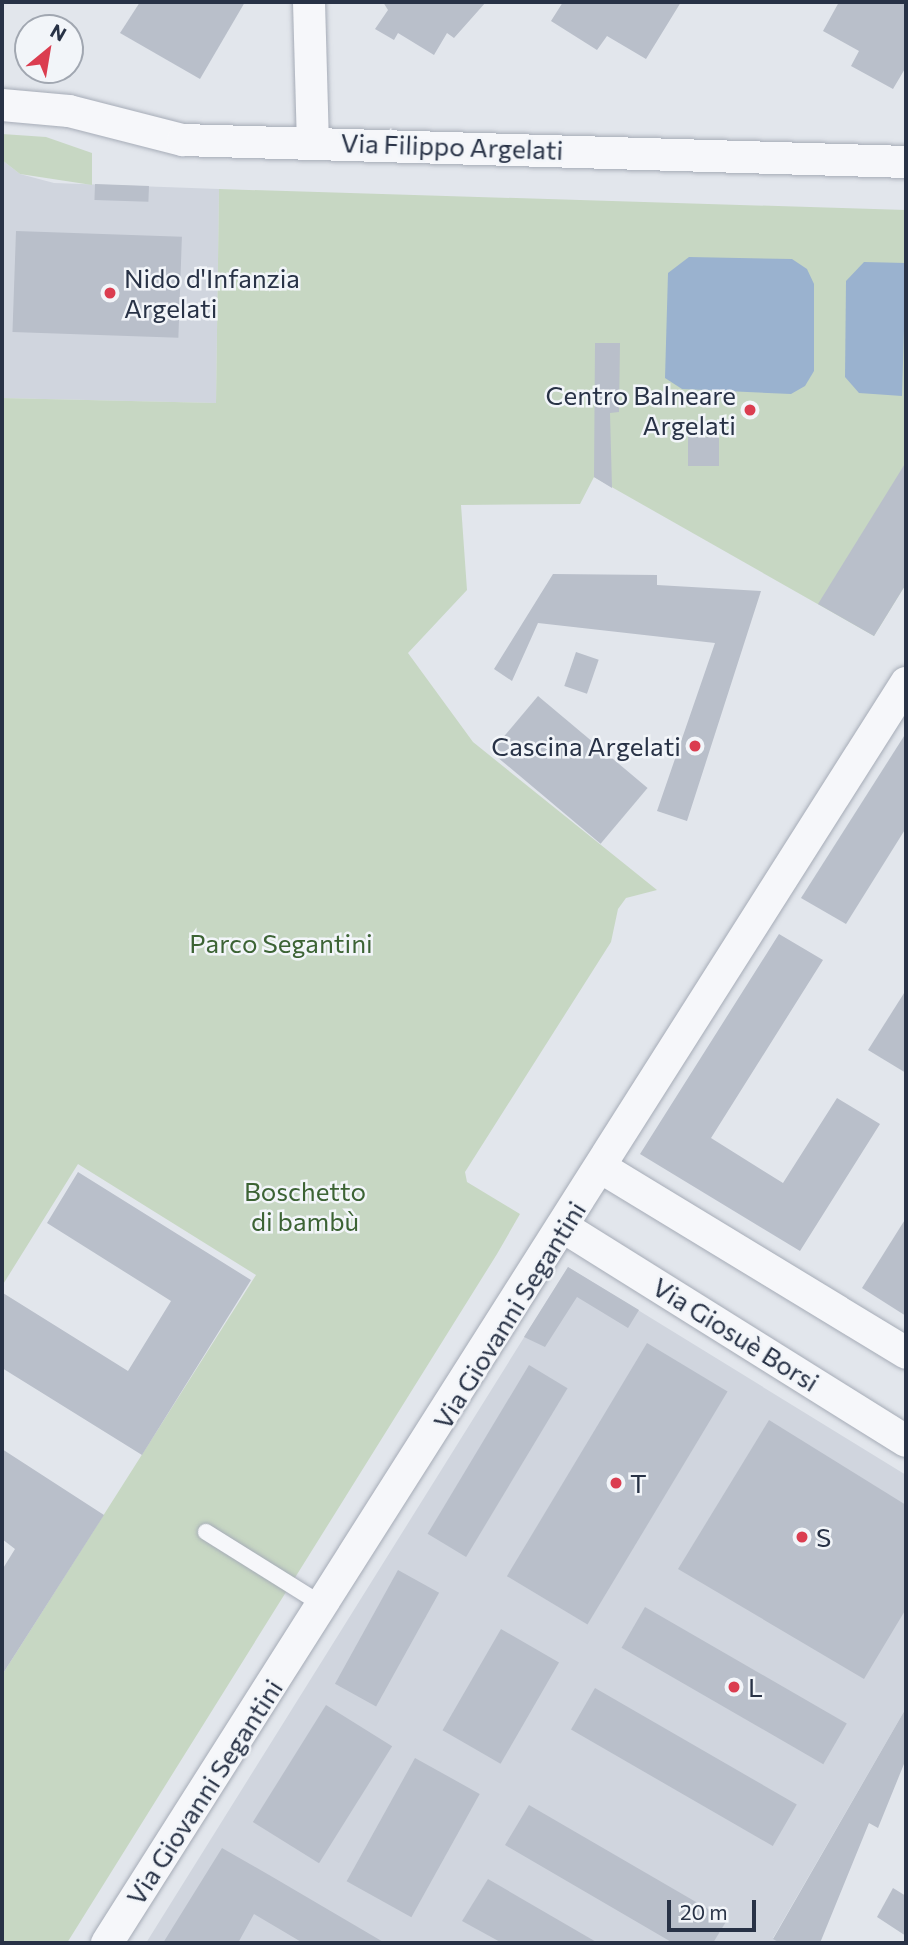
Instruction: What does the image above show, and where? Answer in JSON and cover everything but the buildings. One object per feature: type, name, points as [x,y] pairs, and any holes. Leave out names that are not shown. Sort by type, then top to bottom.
[{"type":"street","points":[[309,2],[313,142]]},
{"type":"street","name":"Via Filippo Argelati","points":[[2,105],[69,111],[183,140],[906,162]]},
{"type":"street","name":"Via Giovanni Segantini","points":[[107,1943],[565,1228],[906,683]]},
{"type":"street","points":[[602,1168],[906,1353]]},
{"type":"street","name":"Via Giosuè Borsi","points":[[565,1228],[906,1441]]},
{"type":"lane","points":[[206,1532],[323,1605]]},
{"type":"shaded area","name":"Nido d'Infanzia Argelati","points":[[2,160],[20,174],[54,183],[219,189],[216,403],[2,398]]},
{"type":"shaded area","points":[[568,1267],[906,1475],[906,1708],[773,1938],[780,1943],[146,1943]]},
{"type":"green space","points":[[2,134],[46,137],[92,153],[92,185],[20,174],[2,160]]},
{"type":"green space","name":"Parco Segantini","points":[[219,189],[906,210],[906,584],[874,636],[594,477],[580,504],[461,505],[467,590],[408,653],[473,742],[657,890],[626,898],[618,909],[611,942],[465,1172],[467,1182],[520,1214],[497,1254],[67,1943],[2,1943],[2,1675],[256,1275],[78,1164],[2,1286],[2,398],[216,403]]},
{"type":"water","points":[[689,257],[792,259],[807,269],[814,284],[814,371],[805,386],[791,394],[682,389],[665,378],[668,273]]},
{"type":"water","points":[[864,262],[906,263],[902,396],[859,393],[845,377],[846,281]]},
{"type":"place","name":"Nido d'Infanzia Argelati","points":[[110,293]]},
{"type":"place","name":"Centro Balneare Argelati","points":[[750,410]]},
{"type":"place","name":"Cascina Argelati","points":[[695,746]]},
{"type":"place","name":"T","points":[[616,1483]]},
{"type":"place","name":"S","points":[[802,1537]]},
{"type":"place","name":"L","points":[[734,1687]]},
{"type":"park label","name":"Boschetto di bambù","points":[[305,1206]]}]
